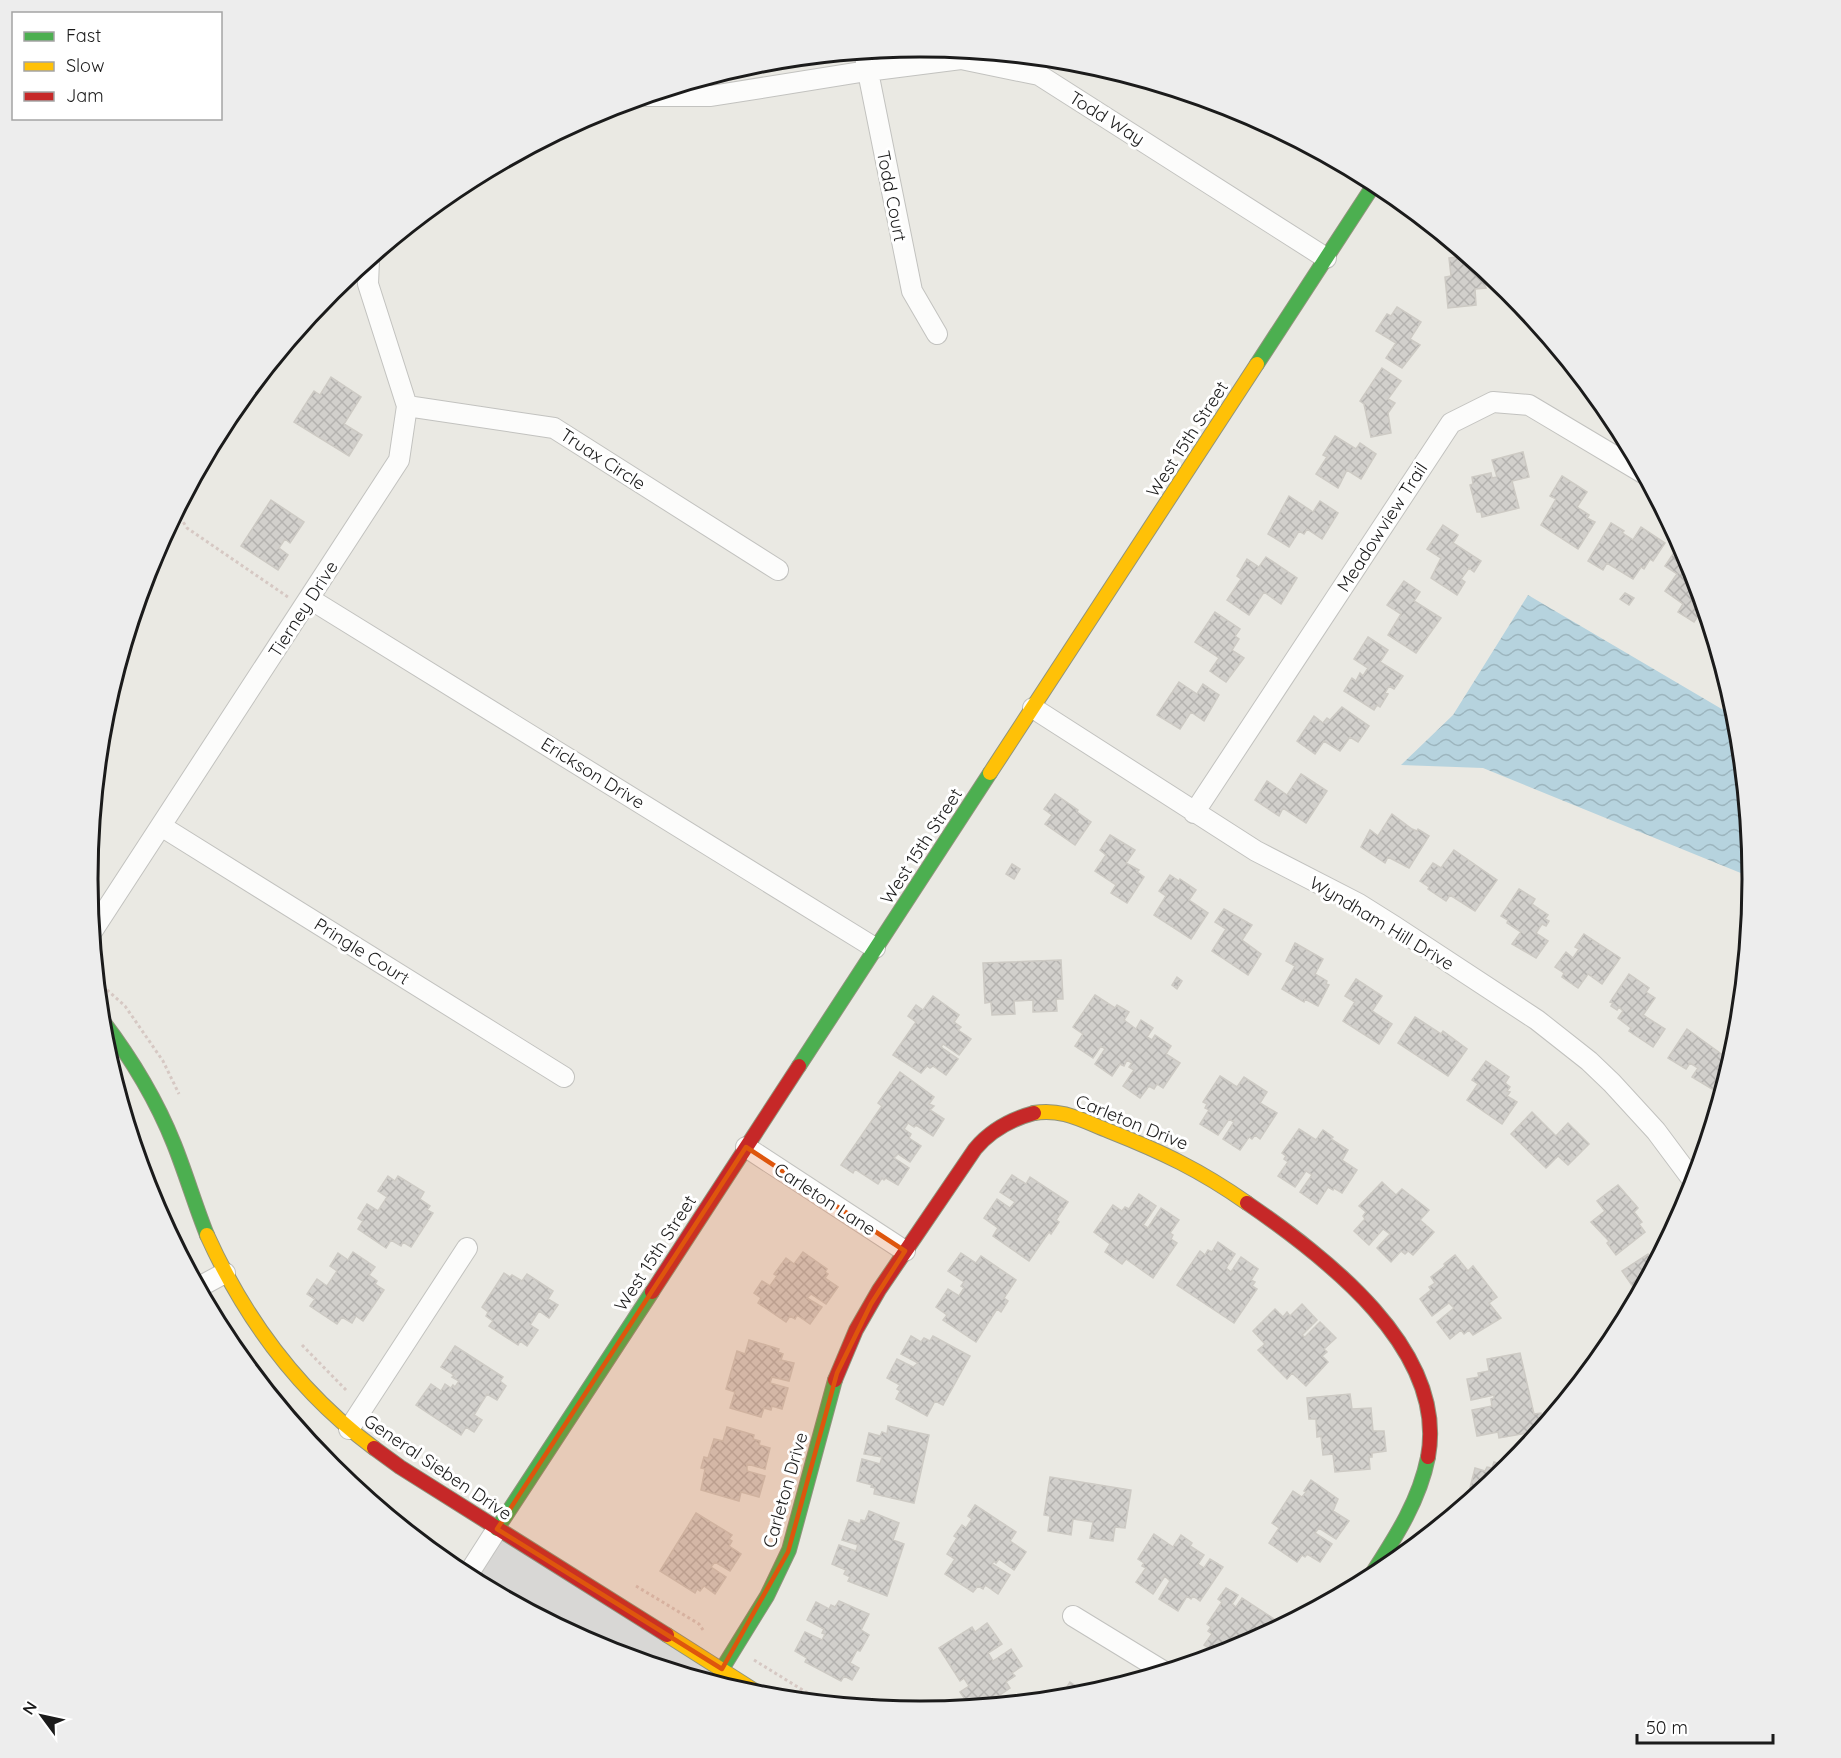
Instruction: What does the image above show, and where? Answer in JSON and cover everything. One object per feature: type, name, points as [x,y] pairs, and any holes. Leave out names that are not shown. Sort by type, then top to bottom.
[{"type":"street","name":"Todd Way","points":[[672,96],[711,96],[866,62],[961,59],[1039,75],[1326,258]]},
{"type":"street","name":"Todd Court","points":[[866,62],[912,291],[938,334]]},
{"type":"street","name":"West 15th Street","points":[[497,1529],[1370,191]]},
{"type":"street","name":"Tierney Drive","points":[[100,920],[399,460],[407,406],[369,284],[369,270]]},
{"type":"street","name":"Meadowview Trail","points":[[1194,813],[1451,423],[1493,402],[1528,405],[1631,466]]},
{"type":"street","name":"Truax Circle","points":[[407,406],[554,428],[778,570]]},
{"type":"street","name":"Erickson Drive","points":[[308,603],[875,948]]},
{"type":"street","name":"Wyndham Hill Drive","points":[[1034,708],[1194,813],[1256,851],[1359,904],[1537,1020],[1572,1047],[1612,1083],[1656,1131],[1688,1173]]},
{"type":"street","name":"Pringle Court","points":[[161,826],[564,1077]]},
{"type":"street","name":"General Sieben Drive","points":[[114,1037],[154,1100],[182,1163],[206,1232],[225,1273],[276,1355],[308,1390],[349,1429],[400,1467],[740,1680]]},
{"type":"street","name":"Carleton Drive","points":[[722,1668],[764,1598],[788,1552],[837,1373],[865,1314],[905,1251],[980,1143],[1020,1116],[1057,1111],[1174,1157],[1216,1181],[1294,1235],[1338,1272],[1373,1309],[1404,1350],[1419,1377],[1424,1392],[1430,1433],[1427,1471],[1414,1506],[1381,1559]]},
{"type":"street","name":"Carleton Lane","points":[[746,1147],[905,1251]]},
{"type":"street","points":[[349,1429],[467,1248]]},
{"type":"street","points":[[205,1284],[225,1273]]},
{"type":"street","points":[[472,1567],[497,1529]]},
{"type":"street","points":[[1072,1616],[1155,1666]]},
{"type":"path","points":[[181,519],[187,528],[308,603]]},
{"type":"path","points":[[107,990],[125,1006],[163,1061],[181,1098]]},
{"type":"path","points":[[294,1338],[363,1408]]},
{"type":"highlighted area","points":[[746,1147],[905,1251],[871,1304],[837,1373],[788,1552],[722,1669],[497,1529]]},
{"type":"shaded area","points":[[497,1529],[732,1679],[656,1657],[606,1638],[509,1591],[472,1567]]},
{"type":"water","points":[[1528,595],[1725,711],[1741,825],[1742,873],[1483,768],[1401,765],[1453,715]]},
{"type":"building","points":[[1457,257],[1488,285],[1485,285],[1486,288],[1475,289],[1476,305],[1448,308],[1445,277],[1451,276],[1449,258]]},
{"type":"building","points":[[1397,307],[1421,322],[1410,339],[1420,345],[1402,368],[1386,358],[1396,343],[1376,331],[1387,314],[1391,316]]},
{"type":"building","points":[[1382,368],[1401,381],[1388,399],[1395,403],[1388,413],[1391,433],[1371,437],[1364,404],[1360,401]]},
{"type":"building","points":[[331,377],[361,397],[344,424],[362,435],[349,456],[294,422],[314,391],[320,395]]},
{"type":"building","points":[[1335,436],[1356,449],[1360,443],[1376,454],[1361,479],[1347,470],[1338,488],[1316,474],[1327,457],[1323,455]]},
{"type":"building","points":[[1523,452],[1529,477],[1512,481],[1519,508],[1482,517],[1481,512],[1477,512],[1470,485],[1473,484],[1472,477],[1491,473],[1492,478],[1497,477],[1492,460]]},
{"type":"building","points":[[1562,476],[1587,492],[1577,507],[1589,515],[1587,518],[1595,522],[1578,549],[1541,525],[1556,499],[1550,496]]},
{"type":"building","points":[[1289,496],[1313,512],[1320,501],[1338,513],[1322,539],[1307,529],[1304,534],[1299,531],[1289,547],[1268,534]]},
{"type":"building","points":[[271,500],[304,522],[290,543],[285,539],[279,548],[288,555],[278,570],[241,546]]},
{"type":"building","points":[[1611,523],[1633,540],[1641,527],[1665,543],[1653,561],[1650,559],[1644,569],[1641,567],[1633,579],[1607,563],[1603,570],[1588,561]]},
{"type":"building","points":[[1443,525],[1458,535],[1453,543],[1481,561],[1474,572],[1469,568],[1461,579],[1465,582],[1457,595],[1431,578],[1441,558],[1427,549]]},
{"type":"building","points":[[1674,552],[1699,615],[1694,622],[1678,612],[1683,604],[1665,591],[1677,574],[1665,566]]},
{"type":"building","points":[[1266,557],[1297,578],[1281,604],[1264,592],[1249,615],[1227,600],[1241,579],[1237,576],[1247,559],[1259,567]]},
{"type":"building","points":[[1404,581],[1420,592],[1414,601],[1441,618],[1416,653],[1388,635],[1401,614],[1387,605]]},
{"type":"building","points":[[1625,593],[1634,598],[1629,605],[1620,599]]},
{"type":"building","points":[[1215,612],[1240,629],[1235,636],[1239,639],[1232,650],[1244,658],[1226,682],[1210,671],[1219,658],[1195,642]]},
{"type":"building","points":[[1368,637],[1388,650],[1380,662],[1403,676],[1394,689],[1389,686],[1385,693],[1388,694],[1380,707],[1377,705],[1374,710],[1344,691],[1352,678],[1356,681],[1360,673],[1363,676],[1368,668],[1354,659]]},
{"type":"building","points":[[1179,682],[1197,694],[1203,684],[1219,695],[1204,721],[1191,712],[1180,729],[1157,715]]},
{"type":"building","points":[[1342,707],[1369,726],[1358,742],[1350,737],[1340,751],[1324,741],[1315,754],[1297,741],[1314,716],[1323,723],[1327,718],[1330,720]]},
{"type":"building","points":[[1301,774],[1327,791],[1306,823],[1283,808],[1279,816],[1255,800],[1267,781],[1287,795]]},
{"type":"building","points":[[1055,794],[1091,822],[1075,845],[1045,824],[1052,815],[1044,809]]},
{"type":"building","points":[[1392,814],[1412,829],[1417,831],[1418,829],[1429,836],[1409,868],[1388,857],[1385,863],[1361,847],[1370,830],[1378,836]]},
{"type":"building","points":[[1110,835],[1135,850],[1126,863],[1139,870],[1137,872],[1144,877],[1127,903],[1111,893],[1116,885],[1095,871],[1106,855],[1100,850]]},
{"type":"building","points":[[1454,850],[1497,880],[1475,911],[1450,895],[1446,901],[1420,881],[1433,863],[1441,868]]},
{"type":"building","points":[[1012,864],[1020,869],[1014,879],[1006,874]]},
{"type":"building","points":[[1170,875],[1196,890],[1189,900],[1208,913],[1191,939],[1154,915],[1166,896],[1159,891]]},
{"type":"building","points":[[1519,889],[1535,899],[1532,904],[1548,915],[1545,919],[1549,921],[1546,926],[1542,924],[1536,933],[1548,941],[1536,958],[1512,944],[1521,932],[1501,916]]},
{"type":"building","points":[[1224,909],[1252,925],[1242,940],[1261,954],[1248,975],[1212,951],[1226,929],[1215,922]]},
{"type":"building","points":[[1584,934],[1620,958],[1602,984],[1588,974],[1578,988],[1562,977],[1564,973],[1555,967],[1566,952],[1573,958],[1579,949],[1575,947]]},
{"type":"building","points":[[1295,943],[1323,959],[1315,974],[1327,981],[1326,984],[1329,985],[1318,1006],[1305,999],[1304,1002],[1282,989],[1295,966],[1286,961]]},
{"type":"building","points":[[1061,960],[1063,999],[1056,999],[1057,1011],[1033,1012],[1033,1000],[1014,1001],[1015,1014],[992,1015],[991,1002],[985,1003],[983,963]]},
{"type":"building","points":[[1629,974],[1649,988],[1646,992],[1655,998],[1643,1015],[1665,1029],[1653,1047],[1629,1031],[1631,1028],[1618,1018],[1623,1011],[1619,1007],[1617,1010],[1611,1006],[1613,1003],[1610,1002]]},
{"type":"building","points":[[1177,977],[1182,981],[1177,989],[1172,985]]},
{"type":"building","points":[[1356,979],[1382,996],[1372,1011],[1392,1024],[1379,1044],[1343,1021],[1355,1002],[1345,996]]},
{"type":"building","points":[[1095,995],[1115,1008],[1117,1005],[1129,1012],[1124,1020],[1136,1029],[1141,1020],[1153,1028],[1147,1037],[1152,1040],[1155,1035],[1171,1046],[1166,1054],[1180,1063],[1163,1088],[1157,1084],[1154,1089],[1149,1086],[1140,1098],[1123,1086],[1134,1070],[1129,1067],[1132,1063],[1127,1060],[1124,1066],[1120,1064],[1112,1076],[1095,1064],[1105,1049],[1101,1046],[1093,1058],[1075,1046],[1083,1034],[1073,1027]]},
{"type":"building","points":[[933,996],[959,1015],[954,1022],[961,1027],[958,1030],[971,1039],[959,1055],[943,1044],[941,1047],[958,1059],[946,1075],[933,1066],[930,1068],[927,1066],[921,1073],[893,1055],[916,1022],[908,1016],[916,1005],[923,1010]]},
{"type":"building","points":[[1415,1017],[1441,1034],[1443,1031],[1467,1049],[1448,1076],[1398,1043]]},
{"type":"building","points":[[1687,1029],[1723,1055],[1714,1090],[1692,1077],[1698,1068],[1690,1063],[1686,1069],[1668,1058]]},
{"type":"building","points":[[1486,1061],[1509,1077],[1505,1083],[1510,1087],[1507,1096],[1517,1102],[1502,1124],[1467,1100],[1478,1084],[1472,1080]]},
{"type":"building","points":[[900,1072],[934,1097],[929,1104],[934,1106],[930,1110],[944,1119],[933,1136],[916,1125],[914,1127],[908,1123],[904,1129],[911,1134],[909,1138],[921,1146],[910,1162],[898,1154],[894,1158],[909,1168],[898,1185],[886,1178],[884,1180],[882,1178],[878,1184],[855,1169],[853,1173],[841,1165],[882,1106],[878,1103]]},
{"type":"building","points":[[1220,1076],[1237,1087],[1244,1077],[1267,1092],[1260,1103],[1277,1113],[1260,1139],[1255,1135],[1252,1139],[1249,1137],[1240,1150],[1223,1139],[1234,1122],[1229,1119],[1218,1135],[1200,1124],[1209,1110],[1205,1108],[1207,1104],[1203,1102]]},
{"type":"building","points":[[1532,1112],[1556,1136],[1568,1123],[1589,1144],[1568,1165],[1558,1156],[1546,1168],[1511,1134]]},
{"type":"building","points":[[1299,1129],[1316,1140],[1323,1130],[1333,1137],[1331,1139],[1348,1150],[1342,1160],[1357,1170],[1342,1193],[1328,1187],[1317,1204],[1300,1192],[1312,1175],[1306,1171],[1295,1187],[1278,1176],[1288,1162],[1282,1153]]},
{"type":"building","points":[[1012,1175],[1026,1184],[1030,1177],[1068,1202],[1056,1220],[1059,1222],[1051,1234],[1049,1232],[1029,1261],[993,1236],[998,1228],[984,1218],[997,1199],[1010,1208],[1015,1202],[1000,1192]]},
{"type":"building","points":[[388,1176],[395,1181],[398,1176],[424,1192],[420,1199],[430,1206],[427,1210],[433,1213],[411,1247],[403,1242],[401,1246],[391,1240],[386,1248],[358,1229],[363,1221],[358,1218],[367,1204],[378,1211],[387,1197],[378,1191]]},
{"type":"building","points":[[1382,1182],[1396,1195],[1402,1189],[1429,1210],[1420,1220],[1434,1232],[1413,1255],[1408,1251],[1405,1254],[1401,1251],[1391,1262],[1377,1248],[1390,1234],[1383,1229],[1369,1245],[1354,1231],[1365,1219],[1363,1216],[1366,1212],[1359,1206]]},
{"type":"building","points":[[1618,1185],[1638,1208],[1634,1212],[1642,1222],[1639,1224],[1645,1232],[1616,1255],[1607,1243],[1609,1241],[1591,1222],[1605,1211],[1597,1201]]},
{"type":"building","points":[[1139,1194],[1156,1206],[1143,1225],[1148,1228],[1161,1208],[1179,1220],[1170,1233],[1173,1235],[1171,1239],[1177,1243],[1153,1278],[1126,1259],[1122,1264],[1105,1252],[1110,1244],[1094,1232],[1113,1205],[1122,1211],[1125,1207],[1129,1209]]},
{"type":"building","points":[[1218,1242],[1235,1254],[1226,1268],[1231,1272],[1241,1257],[1258,1269],[1251,1280],[1255,1282],[1252,1286],[1257,1289],[1234,1323],[1177,1285],[1200,1251],[1205,1255],[1208,1250],[1212,1252]]},
{"type":"building","points":[[353,1252],[375,1267],[369,1275],[377,1281],[375,1284],[384,1290],[363,1321],[356,1316],[352,1323],[342,1317],[337,1324],[310,1306],[315,1299],[307,1294],[317,1279],[327,1286],[337,1271],[330,1266],[338,1253],[348,1260]]},
{"type":"building","points":[[803,1252],[827,1269],[825,1272],[828,1274],[825,1278],[838,1287],[826,1304],[811,1294],[807,1298],[822,1307],[810,1324],[797,1315],[795,1319],[790,1316],[786,1322],[758,1303],[761,1298],[754,1293],[762,1281],[770,1286],[777,1276],[774,1274],[786,1258],[794,1264]]},
{"type":"building","points":[[961,1253],[976,1263],[981,1256],[1016,1280],[1004,1298],[1008,1301],[1001,1312],[997,1309],[976,1342],[943,1320],[947,1315],[936,1307],[948,1289],[959,1296],[964,1288],[961,1286],[964,1282],[948,1271]]},
{"type":"building","points":[[1648,1254],[1650,1257],[1633,1287],[1622,1271]]},
{"type":"building","points":[[1455,1255],[1468,1271],[1473,1266],[1497,1297],[1489,1303],[1501,1318],[1473,1335],[1469,1330],[1464,1334],[1461,1330],[1450,1339],[1437,1322],[1454,1308],[1449,1303],[1432,1316],[1420,1299],[1431,1290],[1429,1287],[1435,1283],[1431,1277]]},
{"type":"building","points":[[504,1273],[522,1281],[527,1274],[553,1291],[548,1299],[558,1305],[549,1318],[539,1311],[530,1325],[538,1330],[527,1346],[520,1341],[518,1345],[489,1326],[493,1321],[486,1316],[488,1312],[482,1307]]},
{"type":"building","points":[[1302,1304],[1317,1320],[1302,1335],[1305,1337],[1320,1322],[1336,1338],[1324,1349],[1327,1352],[1322,1356],[1328,1362],[1306,1386],[1292,1373],[1287,1379],[1258,1350],[1265,1344],[1253,1331],[1275,1309],[1283,1317],[1287,1312],[1290,1316]]},
{"type":"building","points":[[911,1336],[921,1342],[924,1338],[930,1341],[933,1336],[970,1356],[943,1405],[935,1401],[927,1416],[896,1399],[900,1385],[887,1378],[897,1359],[913,1367],[918,1363],[901,1354]]},
{"type":"building","points":[[749,1340],[779,1349],[778,1352],[783,1354],[781,1360],[794,1363],[789,1381],[772,1377],[770,1383],[788,1388],[782,1409],[772,1406],[771,1410],[764,1408],[761,1417],[730,1408],[735,1392],[726,1389],[737,1351],[745,1354]]},
{"type":"building","points":[[455,1346],[503,1377],[500,1381],[506,1386],[497,1400],[487,1394],[474,1415],[482,1420],[474,1432],[466,1427],[461,1435],[416,1405],[431,1384],[441,1391],[445,1384],[451,1388],[453,1385],[455,1387],[459,1381],[441,1367]]},
{"type":"building","points":[[1520,1353],[1534,1414],[1541,1413],[1542,1417],[1528,1433],[1499,1438],[1498,1432],[1477,1436],[1472,1410],[1492,1406],[1491,1399],[1494,1395],[1471,1400],[1467,1379],[1479,1377],[1478,1373],[1489,1371],[1487,1359]]},
{"type":"building","points":[[1350,1394],[1352,1409],[1371,1408],[1373,1431],[1384,1431],[1386,1451],[1372,1453],[1372,1457],[1369,1457],[1370,1469],[1335,1472],[1333,1454],[1323,1455],[1321,1436],[1317,1437],[1316,1419],[1309,1419],[1307,1398]]},
{"type":"building","points":[[888,1426],[929,1435],[914,1503],[874,1494],[875,1488],[871,1487],[872,1485],[857,1481],[862,1459],[880,1464],[882,1457],[864,1454],[869,1433],[880,1436],[882,1432],[887,1434]]},
{"type":"building","points":[[727,1427],[754,1435],[753,1439],[760,1441],[759,1445],[770,1448],[765,1469],[747,1464],[747,1471],[765,1476],[759,1497],[741,1492],[739,1501],[701,1490],[705,1469],[701,1468],[704,1457],[708,1458],[714,1439],[723,1441]]},
{"type":"building","points":[[1494,1462],[1498,1463],[1470,1488],[1475,1468],[1485,1471],[1487,1467],[1492,1468]]},
{"type":"building","points":[[1050,1477],[1131,1490],[1125,1528],[1115,1527],[1113,1541],[1090,1538],[1093,1522],[1073,1519],[1071,1535],[1048,1531],[1050,1516],[1044,1515]]},
{"type":"building","points":[[1311,1480],[1338,1499],[1333,1511],[1349,1521],[1336,1539],[1319,1528],[1315,1533],[1332,1544],[1320,1562],[1307,1554],[1305,1557],[1302,1555],[1297,1562],[1269,1543],[1279,1528],[1272,1523],[1293,1491],[1302,1497]]},
{"type":"building","points":[[975,1505],[1016,1532],[1010,1541],[1026,1552],[1014,1570],[999,1559],[992,1564],[1010,1575],[998,1594],[985,1585],[983,1589],[978,1586],[973,1592],[945,1574],[955,1559],[947,1554],[957,1538],[954,1536],[962,1525],[966,1528],[972,1519],[968,1516]]},
{"type":"building","points":[[869,1511],[899,1523],[893,1540],[904,1544],[887,1596],[848,1581],[850,1577],[844,1574],[846,1570],[832,1564],[839,1545],[856,1551],[858,1545],[842,1540],[849,1520],[860,1524],[861,1520],[865,1521]]},
{"type":"building","points":[[696,1513],[732,1535],[729,1539],[732,1541],[729,1546],[741,1554],[730,1571],[715,1562],[711,1567],[726,1577],[715,1594],[704,1586],[700,1591],[697,1589],[695,1593],[660,1571]]},
{"type":"building","points":[[1154,1534],[1173,1547],[1181,1535],[1192,1543],[1190,1546],[1204,1555],[1198,1564],[1204,1568],[1210,1559],[1223,1567],[1200,1601],[1193,1596],[1191,1599],[1187,1596],[1178,1611],[1159,1599],[1170,1581],[1165,1576],[1153,1594],[1136,1582],[1146,1568],[1142,1566],[1144,1563],[1138,1559]]},
{"type":"building","points":[[1226,1588],[1238,1595],[1232,1604],[1236,1607],[1242,1598],[1274,1619],[1209,1648],[1204,1645],[1212,1634],[1208,1631],[1211,1627],[1207,1624],[1222,1602],[1218,1599]]},
{"type":"building","points":[[839,1601],[869,1614],[861,1630],[869,1635],[850,1663],[859,1668],[852,1680],[844,1676],[841,1681],[805,1662],[807,1658],[795,1651],[805,1632],[822,1640],[825,1634],[822,1633],[824,1629],[807,1620],[816,1602],[829,1609],[831,1605],[835,1607]]},
{"type":"building","points":[[987,1623],[1002,1644],[988,1653],[993,1661],[1011,1649],[1022,1666],[1012,1673],[1015,1676],[1006,1682],[1010,1688],[997,1697],[965,1699],[960,1692],[969,1686],[964,1678],[960,1681],[939,1648],[972,1627],[975,1632]]},
{"type":"building","points":[[1070,1682],[1076,1686],[1067,1687]]},
{"type":"traffic: fast","points":[[1257,364],[1370,191]]},
{"type":"traffic: fast","points":[[799,1066],[990,773]]},
{"type":"traffic: fast","points":[[114,1036],[133,1064],[167,1127],[207,1235]]},
{"type":"traffic: fast","points":[[497,1529],[652,1292]]},
{"type":"traffic: fast","points":[[722,1669],[767,1596],[789,1550],[835,1380]]},
{"type":"traffic: fast","points":[[1381,1559],[1412,1506],[1428,1457]]},
{"type":"traffic: slow","points":[[990,773],[1257,364]]},
{"type":"traffic: slow","points":[[1034,1113],[1063,1114],[1164,1154],[1197,1171],[1247,1203]]},
{"type":"traffic: slow","points":[[207,1235],[239,1296],[277,1352],[322,1403],[374,1448]]},
{"type":"traffic: slow","points":[[667,1635],[738,1680]]},
{"type":"traffic: jam","points":[[652,1292],[799,1066]]},
{"type":"traffic: jam","points":[[835,1380],[856,1330],[879,1290],[975,1149],[1002,1126],[1034,1113]]},
{"type":"traffic: jam","points":[[1247,1203],[1311,1250],[1343,1278],[1374,1309],[1400,1343],[1419,1379],[1429,1417],[1428,1457]]},
{"type":"traffic: jam","points":[[374,1448],[400,1467],[667,1635]]}]
